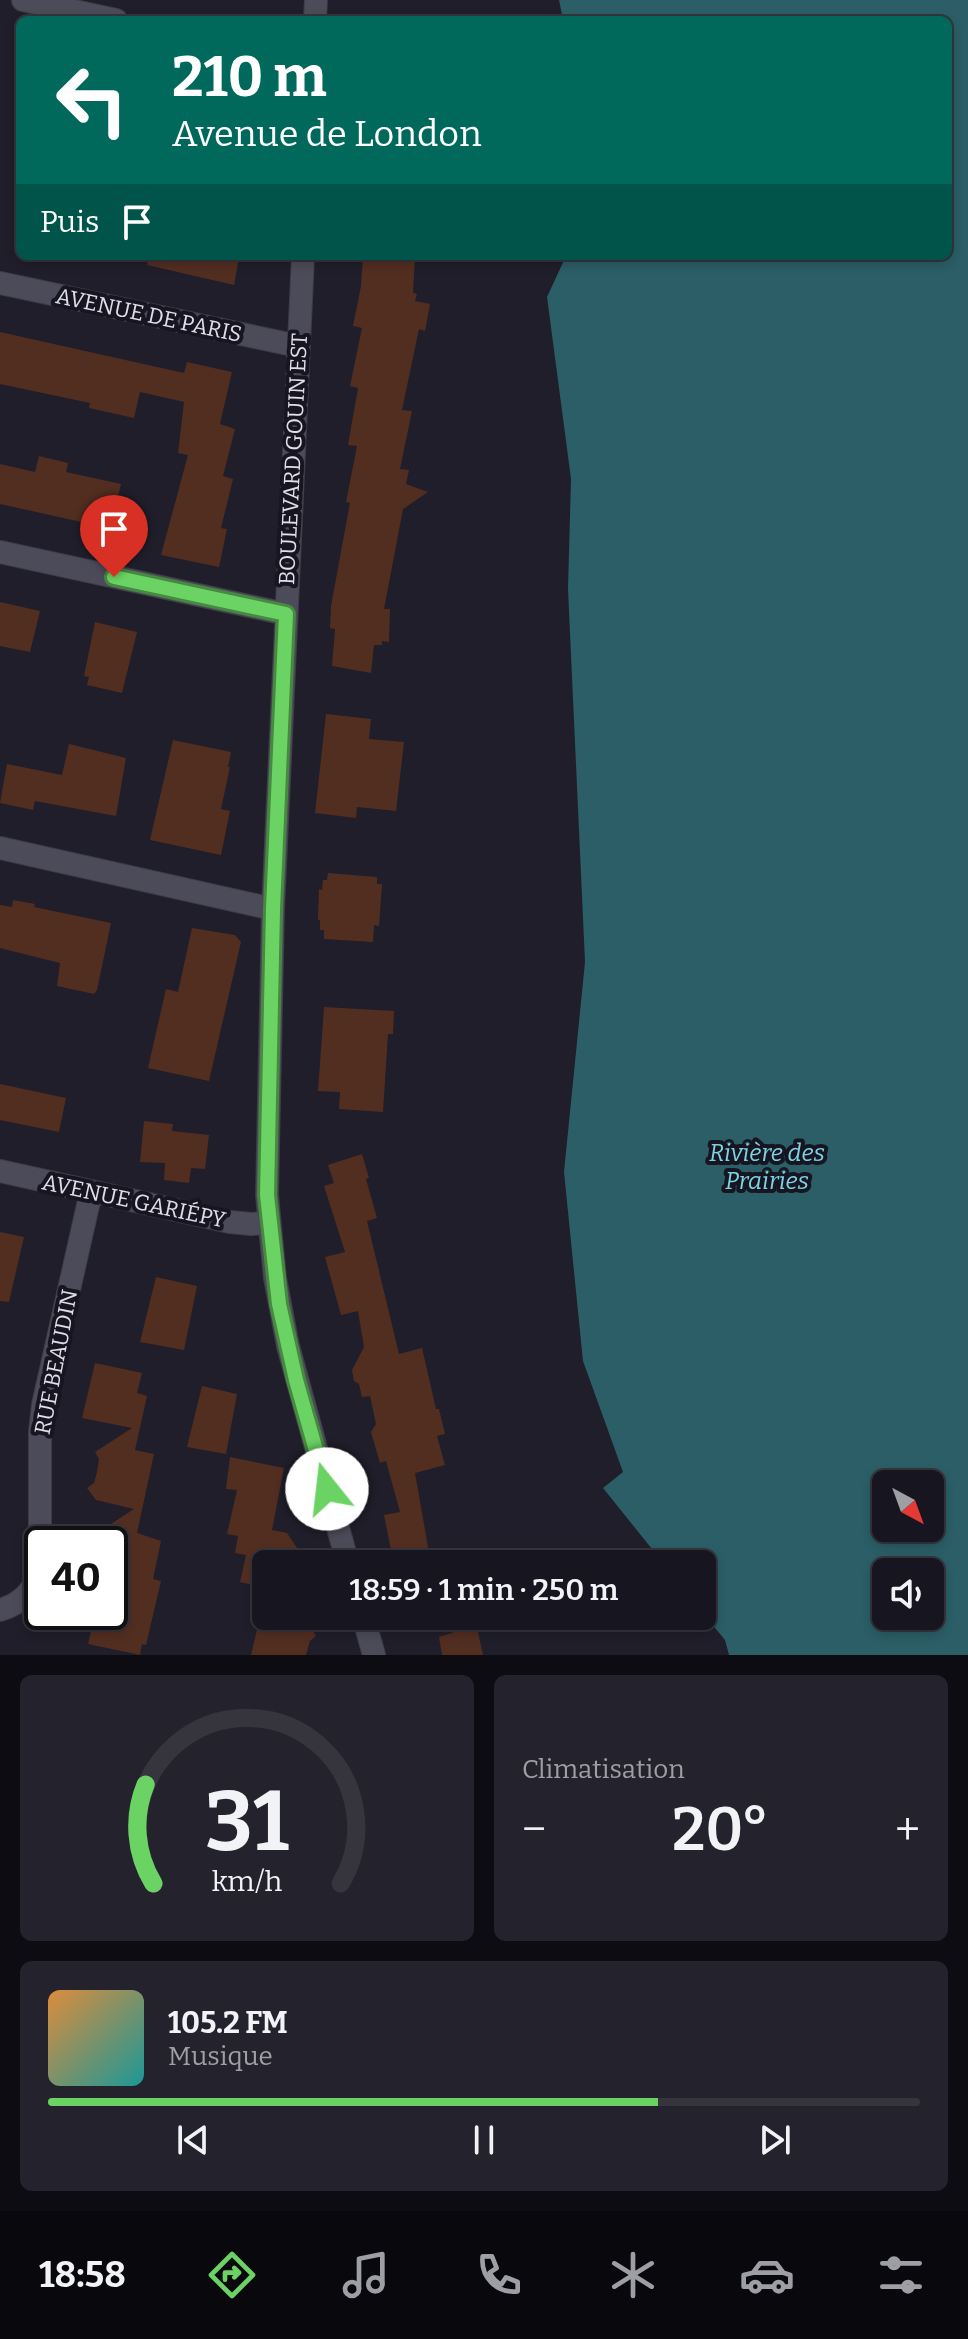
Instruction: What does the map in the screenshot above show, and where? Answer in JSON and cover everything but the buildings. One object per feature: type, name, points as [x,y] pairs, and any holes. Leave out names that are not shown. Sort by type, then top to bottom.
[{"type":"street","points":[[23,0],[97,16]]},
{"type":"street","name":"BOULEVARD GOUIN EST","points":[[303,260],[273,909],[267,1155],[269,1223],[279,1304],[292,1363],[344,1550]]},
{"type":"street","name":"AVENUE DE PARIS","points":[[0,283],[298,346]]},
{"type":"street","points":[[0,552],[286,614]]},
{"type":"street","points":[[0,848],[273,909]]},
{"type":"street","name":"AVENUE GARIÉPY","points":[[0,1171],[230,1222],[269,1223]]},
{"type":"street","name":"RUE BEAUDIN","points":[[0,1610],[15,1604],[29,1593],[40,1569],[40,1432],[43,1405],[91,1192]]},
{"type":"street","points":[[367,1630],[374,1655]]},
{"type":"water","name":"Rivière des Prairies","points":[[559,0],[968,0],[968,1655],[729,1655],[725,1640],[716,1629],[716,1550],[653,1550],[603,1488],[623,1472],[583,1361],[564,1172],[585,962],[568,589],[571,479],[547,297],[564,260],[952,260],[952,16],[562,16]]},
{"type":"route","points":[[114,577],[286,614],[273,909],[267,1195],[279,1304],[296,1380],[327,1489]]}]
